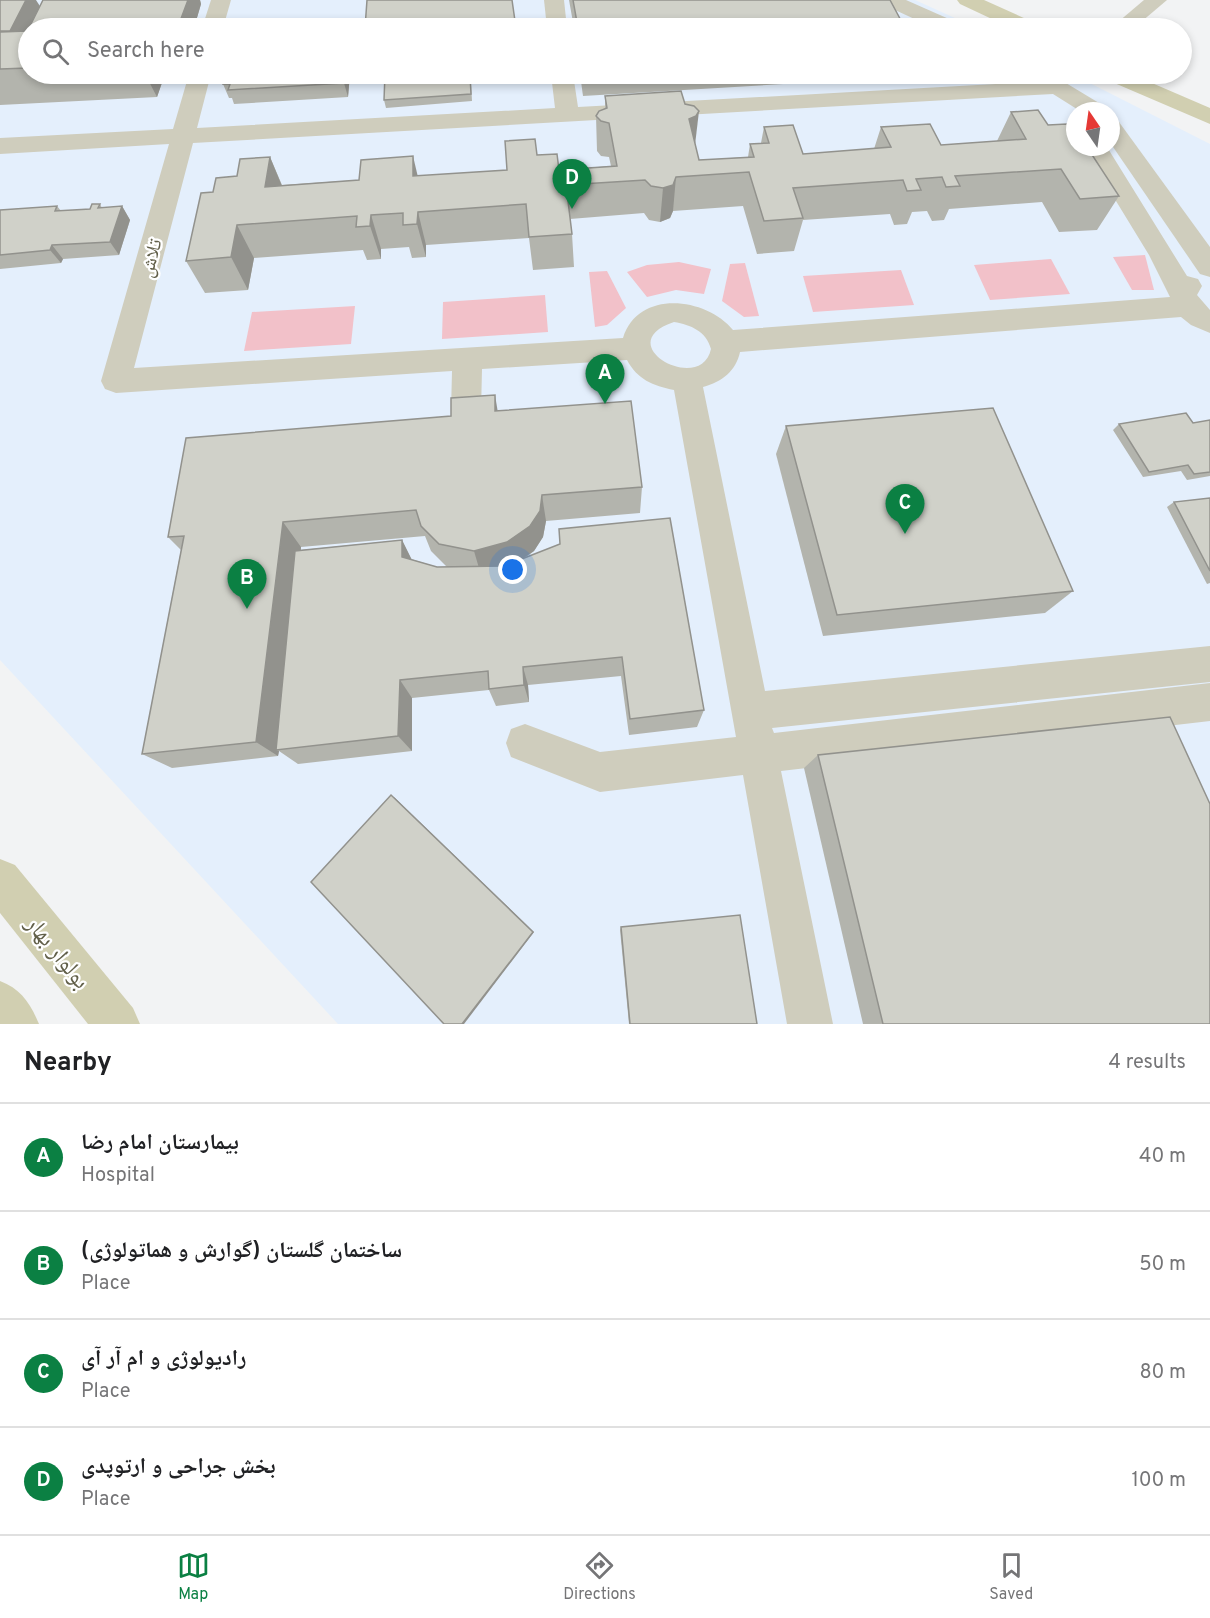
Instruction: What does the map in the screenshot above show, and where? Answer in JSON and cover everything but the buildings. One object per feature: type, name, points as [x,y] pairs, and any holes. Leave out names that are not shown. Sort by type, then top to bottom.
[{"type":"main road","points":[[968,0],[1006,18]]},
{"type":"main road","points":[[1136,84],[1210,117]]},
{"type":"main road","points":[[1159,84],[1210,105]]},
{"type":"main road","name":"بولوار بهار","points":[[0,880],[117,1024]]},
{"type":"main road","points":[[0,1004],[15,1024]]},
{"type":"street","points":[[216,18],[221,0]]},
{"type":"street","points":[[554,0],[556,18]]},
{"type":"street","points":[[889,0],[928,18]]},
{"type":"street","points":[[1134,18],[1157,0]]},
{"type":"street","name":"تلاش","points":[[198,84],[116,381],[467,359]]},
{"type":"street","points":[[563,84],[567,115]]},
{"type":"street","points":[[0,146],[567,115],[1030,84]]},
{"type":"street","points":[[1046,84],[1066,110]]},
{"type":"street","points":[[1047,84],[1079,102]]},
{"type":"street","points":[[1120,138],[1197,252],[1210,267]]},
{"type":"street","points":[[1101,156],[1162,254],[1210,343]]},
{"type":"street","points":[[1194,310],[1187,286],[1199,282],[1210,283]]},
{"type":"street","points":[[724,342],[1194,310]]},
{"type":"street","points":[[674,312],[685,312],[706,319],[721,333],[724,342],[725,350],[716,367],[708,373],[687,380],[675,379],[652,371],[638,357],[635,348],[639,331],[645,324],[653,318],[674,312]]},
{"type":"street","points":[[466,412],[467,359],[635,348]]},
{"type":"street","points":[[687,380],[810,1024]]},
{"type":"street","points":[[751,711],[1210,664]]},
{"type":"street","points":[[1099,675],[1114,713]]},
{"type":"street","points":[[525,743],[600,772],[1210,702]]},
{"type":"shaded area","points":[[0,0],[915,0],[955,18],[18,18],[18,84],[1092,84],[1210,144],[1210,1024],[338,1024],[0,660]]},
{"type":"shaded area","points":[[1145,255],[1154,290],[1132,290],[1113,257]]},
{"type":"shaded area","points":[[1051,259],[1070,294],[990,300],[974,265]]},
{"type":"shaded area","points":[[679,262],[711,269],[704,294],[676,290],[647,297],[627,272],[647,265]]},
{"type":"shaded area","points":[[745,263],[759,316],[744,317],[722,301],[730,264]]},
{"type":"shaded area","points":[[901,270],[914,305],[813,312],[803,276]]},
{"type":"shaded area","points":[[607,271],[626,308],[607,325],[595,327],[589,272]]},
{"type":"shaded area","points":[[545,295],[548,332],[442,339],[443,302]]},
{"type":"shaded area","points":[[355,306],[351,344],[244,351],[252,312]]},
{"type":"place","name":"بخش جراحی و ارتوپدی","points":[[572,209]]},
{"type":"place","name":"بیمارستان امام رضا","points":[[605,404]]},
{"type":"place","name":"رادیولوژی و ام آر آی","points":[[905,534]]},
{"type":"place","name":"ساختمان گلستان (گوارش و هماتولوژی)","points":[[247,609]]}]
